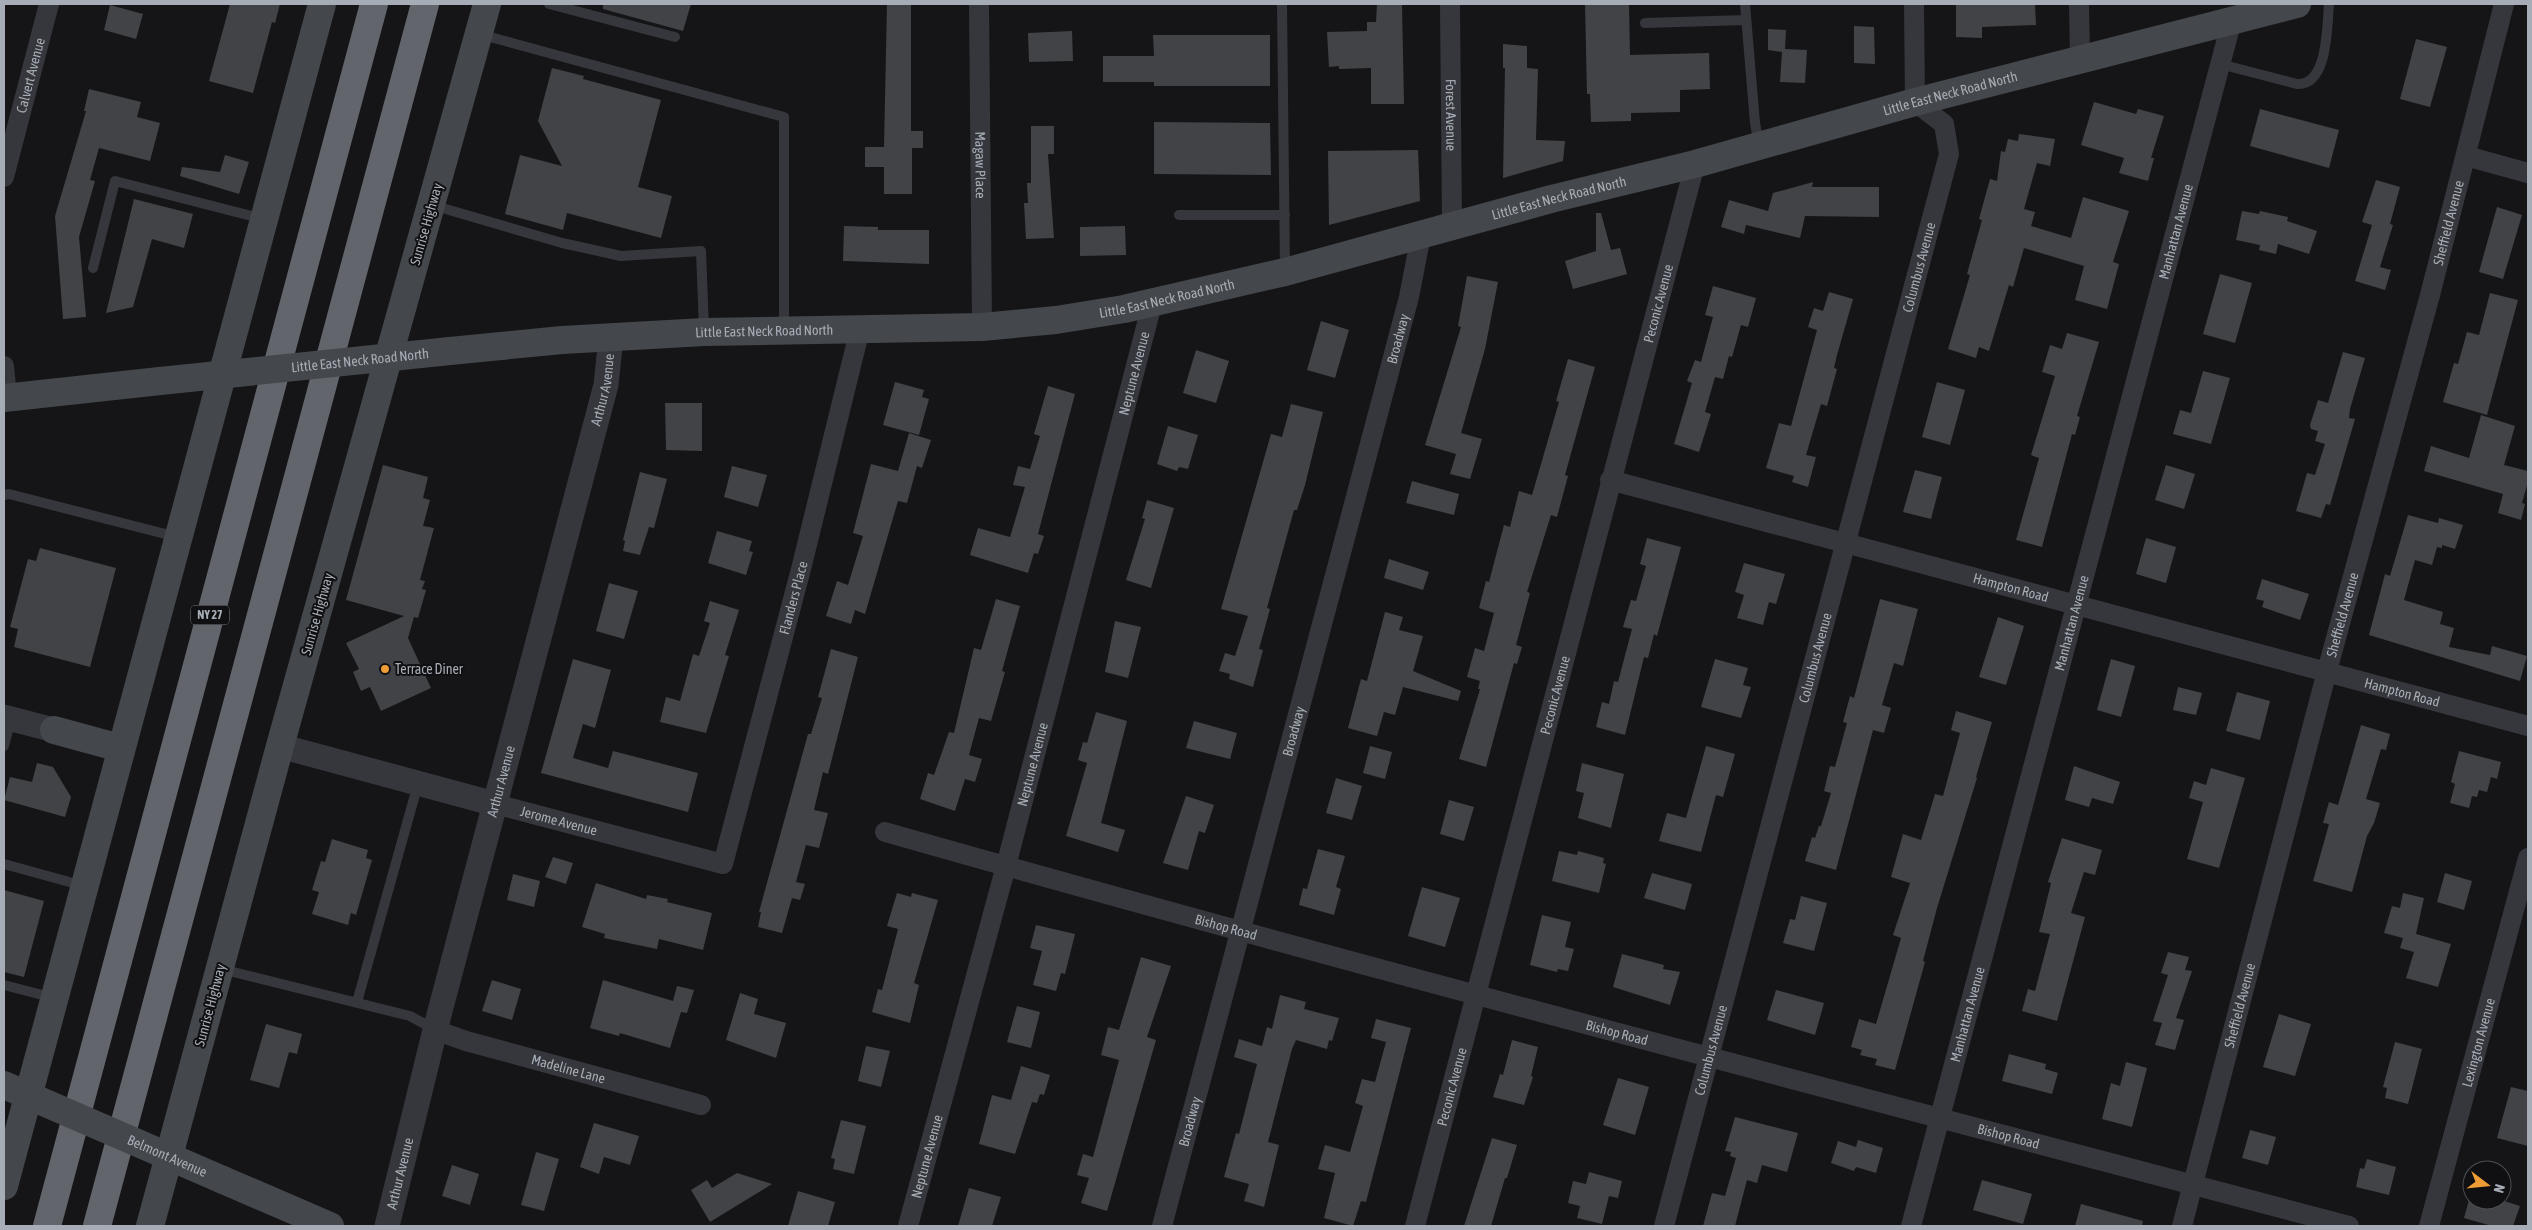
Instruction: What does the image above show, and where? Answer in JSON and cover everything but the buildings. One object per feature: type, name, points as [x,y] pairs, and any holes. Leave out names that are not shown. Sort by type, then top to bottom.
[{"type":"highway","name":"NY 27","points":[[47,1226],[374,4]]},
{"type":"highway","points":[[98,1226],[425,4]]},
{"type":"main road","points":[[4,1185],[85,886],[120,748],[322,4]]},
{"type":"main road","name":"Sunrise Highway","points":[[150,1226],[280,746],[487,4]]},
{"type":"main road","name":"Little East Neck Road North","points":[[5,397],[450,350],[611,337],[704,332],[982,327],[1056,320],[1152,304],[1285,272],[1551,199],[1695,164],[1916,102],[2297,4]]},
{"type":"main road","points":[[54,730],[120,748]]},
{"type":"main road","name":"Belmont Avenue","points":[[4,1085],[330,1226]]},
{"type":"street","name":"Calvert Avenue","points":[[4,177],[49,4]]},
{"type":"street","name":"Magaw Place","points":[[979,4],[982,327]]},
{"type":"street","name":"Forest Avenue","points":[[1450,4],[1452,226]]},
{"type":"street","points":[[1914,4],[1916,102]]},
{"type":"street","points":[[2080,4],[2080,60]]},
{"type":"street","name":"Sheffield Avenue","points":[[2182,1226],[2327,671],[2466,156],[2504,4]]},
{"type":"street","name":"Manhattan Avenue","points":[[1911,1226],[2232,20]]},
{"type":"street","name":"Columbus Avenue","points":[[1664,1226],[1949,154],[1944,124],[1916,102]]},
{"type":"street","points":[[2466,156],[2528,173]]},
{"type":"street","name":"Peconic Avenue","points":[[1415,1226],[1478,996],[1610,480],[1695,164]]},
{"type":"street","name":"Broadway","points":[[1162,1226],[1409,297],[1421,235]]},
{"type":"street","name":"Neptune Avenue","points":[[908,1226],[1006,866],[1152,304]]},
{"type":"street","name":"Flanders Place","points":[[723,864],[802,569],[860,330]]},
{"type":"street","name":"Arthur Avenue","points":[[387,1226],[435,1030],[606,385],[611,337]]},
{"type":"street","points":[[4,366],[5,397]]},
{"type":"street","name":"Hampton Road","points":[[1610,480],[2528,726]]},
{"type":"street","points":[[7,718],[54,730]]},
{"type":"street","name":"Jerome Avenue","points":[[280,746],[723,864]]},
{"type":"street","name":"Bishop Road","points":[[885,832],[1240,932],[1709,1058],[2349,1226]]},
{"type":"street","name":"Lexington Avenue","points":[[2429,1226],[2528,858]]},
{"type":"street","name":"Madeline Lane","points":[[435,1030],[466,1041],[701,1105]]},
{"type":"lane","points":[[549,4],[675,37]]},
{"type":"lane","points":[[1282,4],[1285,272]]},
{"type":"lane","points":[[1745,4],[1755,123],[1760,146]]},
{"type":"lane","points":[[2220,64],[2297,84],[2304,84],[2312,80],[2319,70],[2325,46],[2329,4]]},
{"type":"lane","points":[[1645,23],[1746,20]]},
{"type":"lane","points":[[478,34],[784,118],[784,330]]},
{"type":"lane","points":[[93,268],[115,181],[264,220]]},
{"type":"lane","points":[[431,204],[562,243],[621,256],[701,251],[704,332]]},
{"type":"lane","points":[[1179,215],[1285,215]]},
{"type":"lane","points":[[4,495],[9,494],[177,537]]},
{"type":"lane","points":[[4,746],[7,718]]},
{"type":"lane","points":[[357,1002],[419,783]]},
{"type":"lane","points":[[4,864],[85,886]]},
{"type":"lane","points":[[220,969],[410,1016],[435,1030]]},
{"type":"lane","points":[[4,985],[54,998]]},
{"type":"place","name":"Terrace Diner","points":[[385,669]]}]
